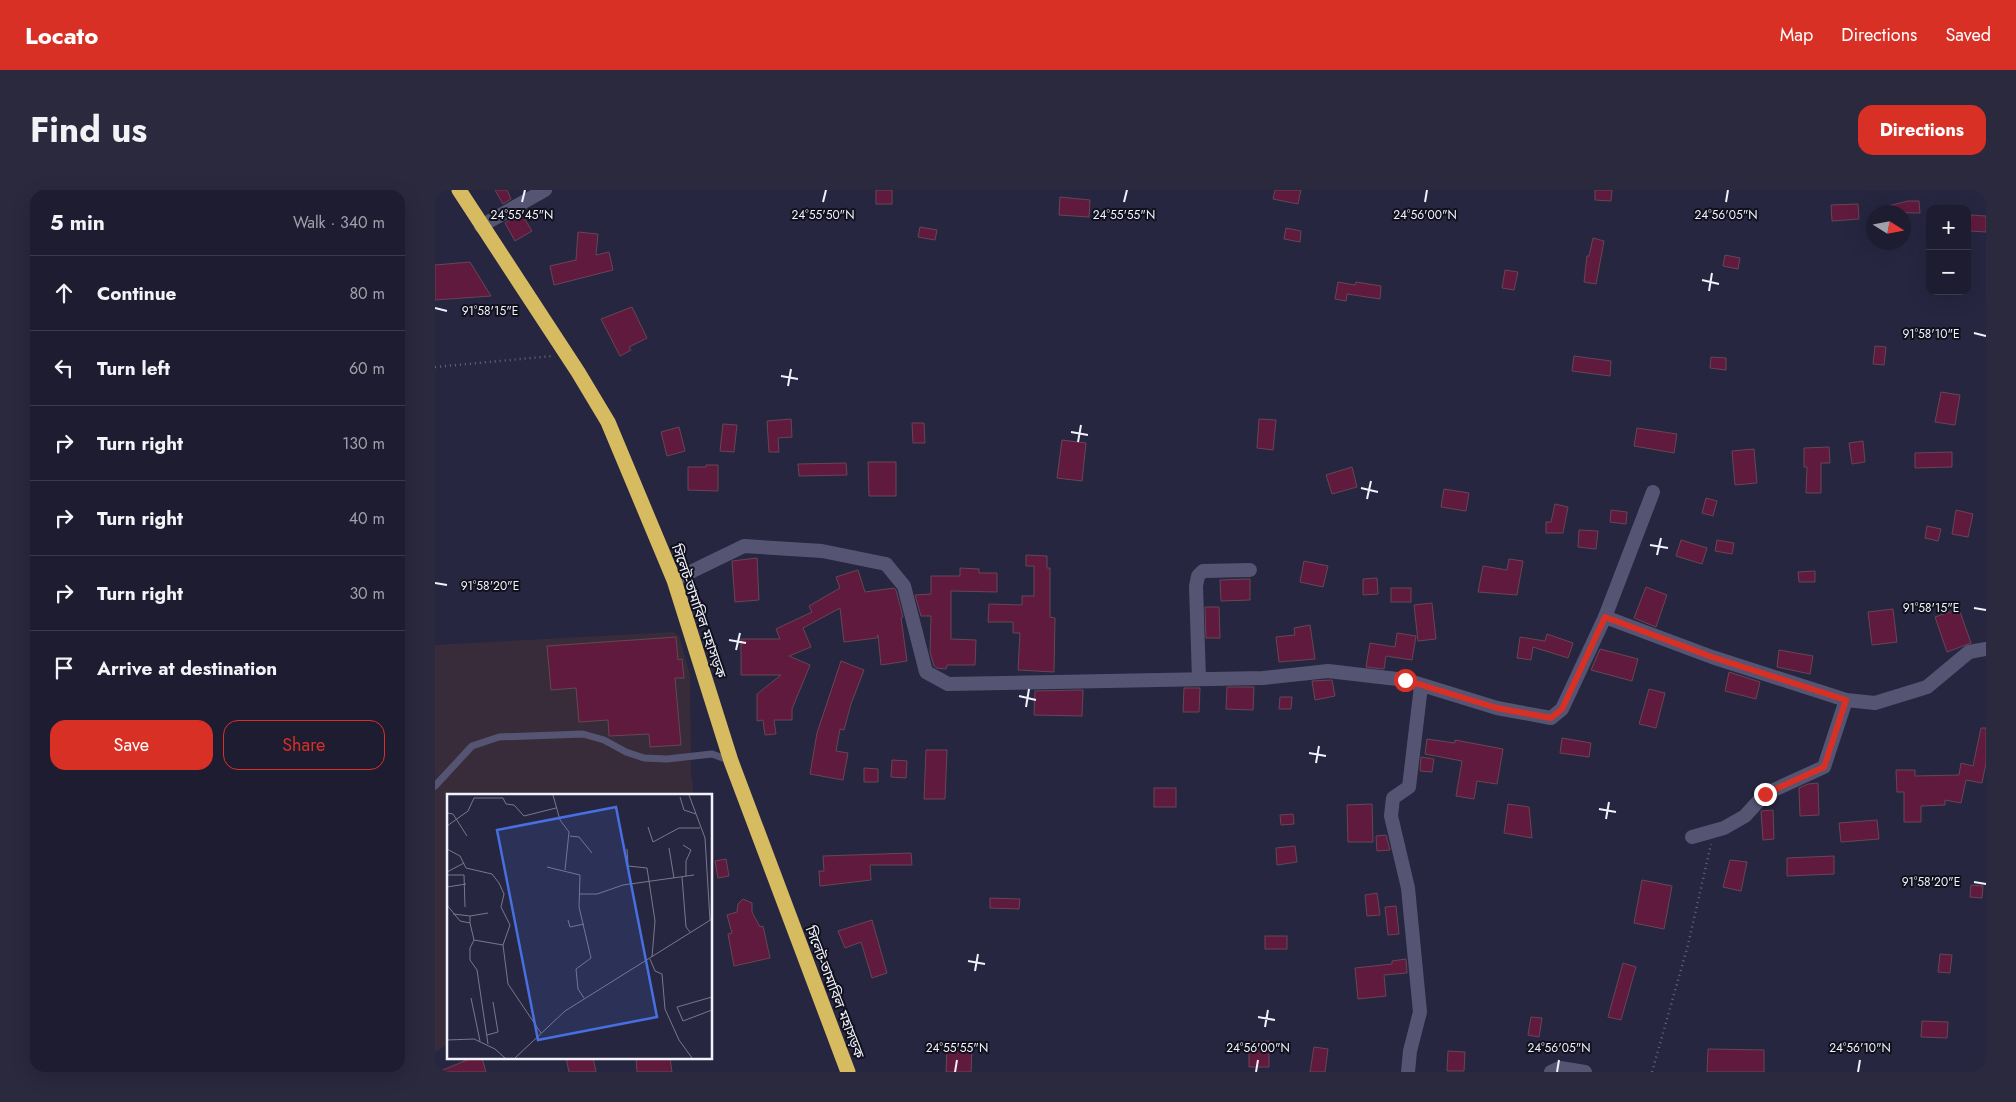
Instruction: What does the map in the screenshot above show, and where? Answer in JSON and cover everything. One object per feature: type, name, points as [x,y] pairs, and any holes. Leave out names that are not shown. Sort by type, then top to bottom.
[{"type":"highway","name":"সিলেট-তামাবিল মহাসড়ক","points":[[459,190],[607,422],[674,580],[731,761],[848,1072]]},
{"type":"street","points":[[481,226],[545,190]]},
{"type":"street","points":[[674,580],[744,546],[822,551],[886,564],[904,586],[926,672],[948,684],[1263,678],[1327,671],[1405,680],[1497,708],[1551,718],[1562,709],[1605,617],[1653,492]]},
{"type":"street","points":[[1199,680],[1196,586],[1198,576],[1203,571],[1250,570]]},
{"type":"street","points":[[1605,617],[1712,657],[1846,700],[1875,703],[1927,687],[1969,652],[1986,649]]},
{"type":"street","points":[[1408,1072],[1410,1051],[1420,1012],[1408,888],[1391,816],[1393,798],[1409,787],[1421,686]]},
{"type":"street","points":[[1692,837],[1714,830],[1745,816],[1765,794],[1824,767],[1846,700]]},
{"type":"street","points":[[1551,1072],[1559,1068],[1585,1072]]},
{"type":"lane","points":[[435,786],[472,746],[499,737],[583,734],[604,740],[626,752],[644,758],[712,754],[731,761]]},
{"type":"path","points":[[435,367],[565,355]]},
{"type":"path","points":[[1652,1072],[1688,945],[1714,830]]},
{"type":"shaded area","points":[[674,632],[679,636],[690,675],[691,773],[694,794],[447,794],[447,1045],[435,1052],[435,645]]},
{"type":"building","points":[[495,190],[507,190],[511,199],[503,204]]},
{"type":"building","points":[[876,190],[892,190],[892,204],[876,204]]},
{"type":"building","points":[[1275,190],[1301,190],[1298,204],[1273,199]]},
{"type":"building","points":[[1595,190],[1612,190],[1611,201],[1595,200]]},
{"type":"building","points":[[1060,197],[1090,200],[1089,217],[1059,215]]},
{"type":"building","points":[[1908,201],[1919,201],[1920,213],[1911,213],[1911,205],[1892,205]]},
{"type":"building","points":[[1858,204],[1859,219],[1832,221],[1831,205]]},
{"type":"building","points":[[521,213],[532,231],[515,241],[505,223]]},
{"type":"building","points":[[1971,215],[1986,216],[1986,232],[1971,231]]},
{"type":"building","points":[[920,227],[937,230],[935,240],[918,237]]},
{"type":"building","points":[[1286,228],[1301,231],[1300,242],[1284,239]]},
{"type":"building","points":[[578,232],[598,234],[596,255],[609,252],[613,270],[554,285],[550,266],[576,260]]},
{"type":"building","points":[[1593,238],[1604,241],[1596,284],[1584,282],[1587,256],[1589,256]]},
{"type":"building","points":[[1725,255],[1740,258],[1738,269],[1723,266]]},
{"type":"building","points":[[470,262],[491,296],[435,300],[435,265]]},
{"type":"building","points":[[1505,270],[1518,272],[1514,290],[1502,288]]},
{"type":"building","points":[[1338,282],[1355,285],[1356,282],[1381,286],[1380,299],[1347,294],[1346,301],[1335,299]]},
{"type":"building","points":[[632,307],[647,338],[629,347],[631,350],[620,356],[601,319]]},
{"type":"building","points":[[1875,346],[1886,347],[1884,365],[1873,364]]},
{"type":"building","points":[[1574,356],[1611,361],[1610,376],[1572,371]]},
{"type":"building","points":[[1711,357],[1726,358],[1726,370],[1710,368]]},
{"type":"building","points":[[1941,392],[1960,395],[1955,425],[1935,422]]},
{"type":"building","points":[[791,419],[792,437],[778,438],[779,452],[769,452],[767,421]]},
{"type":"building","points":[[1259,419],[1276,420],[1273,450],[1257,448]]},
{"type":"building","points":[[912,423],[924,423],[925,443],[913,443]]},
{"type":"building","points":[[723,424],[737,425],[734,452],[720,451]]},
{"type":"building","points":[[679,427],[685,451],[667,456],[661,432]]},
{"type":"building","points":[[1637,428],[1677,434],[1674,453],[1634,446]]},
{"type":"building","points":[[1062,440],[1086,443],[1082,481],[1057,478]]},
{"type":"building","points":[[1863,441],[1865,462],[1852,464],[1849,443]]},
{"type":"building","points":[[1829,447],[1830,463],[1821,463],[1821,493],[1806,493],[1807,467],[1804,467],[1804,448]]},
{"type":"building","points":[[1754,449],[1757,483],[1735,485],[1732,451]]},
{"type":"building","points":[[1952,452],[1952,467],[1915,468],[1915,453]]},
{"type":"building","points":[[868,462],[896,462],[896,496],[869,496]]},
{"type":"building","points":[[846,463],[847,475],[799,476],[798,464]]},
{"type":"building","points":[[706,465],[718,465],[718,491],[688,490],[688,467],[706,467]]},
{"type":"building","points":[[1352,467],[1357,487],[1332,494],[1326,475]]},
{"type":"building","points":[[1444,489],[1469,493],[1466,511],[1441,507]]},
{"type":"building","points":[[1706,498],[1717,501],[1713,516],[1702,513]]},
{"type":"building","points":[[1555,504],[1568,507],[1563,533],[1546,533],[1546,522],[1551,522]]},
{"type":"building","points":[[1611,510],[1627,512],[1626,524],[1610,522]]},
{"type":"building","points":[[1956,510],[1973,514],[1968,537],[1952,534]]},
{"type":"building","points":[[1927,526],[1941,529],[1938,541],[1925,538]]},
{"type":"building","points":[[1579,530],[1598,531],[1596,549],[1578,547]]},
{"type":"building","points":[[1681,540],[1707,548],[1702,564],[1676,556]]},
{"type":"building","points":[[1717,540],[1734,543],[1732,554],[1715,551]]},
{"type":"building","points":[[1026,555],[1047,556],[1047,568],[1050,568],[1050,617],[1055,618],[1054,672],[1018,670],[1020,633],[1013,633],[1013,622],[988,622],[989,604],[1022,605],[1022,596],[1034,596],[1034,566],[1026,566]]},
{"type":"building","points":[[757,558],[759,600],[735,602],[732,561]]},
{"type":"building","points":[[1509,559],[1523,561],[1517,595],[1478,592],[1483,566],[1507,570]]},
{"type":"building","points":[[1304,561],[1328,566],[1323,587],[1300,582]]},
{"type":"building","points":[[960,568],[979,569],[979,573],[997,573],[997,592],[951,591],[951,639],[976,640],[975,665],[947,665],[946,669],[937,668],[934,666],[930,652],[931,616],[921,616],[915,595],[931,594],[931,576],[960,576]]},
{"type":"building","points":[[858,570],[865,592],[894,588],[896,590],[903,617],[901,618],[907,661],[881,665],[878,635],[877,638],[844,642],[840,608],[803,628],[811,647],[789,656],[810,665],[792,709],[792,720],[774,720],[776,734],[765,735],[763,720],[757,721],[757,694],[781,675],[741,675],[741,639],[780,639],[776,629],[812,612],[809,606],[840,588],[836,577]]},
{"type":"building","points":[[1815,571],[1815,582],[1799,582],[1798,572]]},
{"type":"building","points":[[1377,578],[1378,594],[1363,595],[1363,579]]},
{"type":"building","points":[[1250,579],[1250,600],[1221,601],[1220,580]]},
{"type":"building","points":[[1646,587],[1667,595],[1656,627],[1634,618]]},
{"type":"building","points":[[1391,588],[1411,588],[1411,602],[1391,602]]},
{"type":"building","points":[[1432,603],[1436,639],[1418,641],[1414,605]]},
{"type":"building","points":[[1205,607],[1219,607],[1220,638],[1206,638]]},
{"type":"building","points":[[1893,609],[1897,642],[1872,645],[1868,612]]},
{"type":"building","points":[[1959,609],[1971,643],[1947,652],[1935,617]]},
{"type":"building","points":[[1310,625],[1315,659],[1279,662],[1276,637],[1295,635],[1294,628]]},
{"type":"building","points":[[1397,633],[1416,636],[1412,660],[1386,656],[1384,669],[1366,667],[1370,643],[1395,647]]},
{"type":"building","points":[[1547,634],[1573,643],[1568,658],[1533,647],[1531,660],[1517,658],[1520,637],[1545,641]]},
{"type":"building","points":[[676,637],[678,660],[682,659],[684,678],[675,678],[681,745],[650,747],[649,734],[609,736],[608,720],[579,722],[576,688],[551,690],[547,646]]},
{"type":"building","points":[[1600,649],[1638,659],[1632,681],[1591,670]]},
{"type":"building","points":[[1779,650],[1813,656],[1810,674],[1777,667]]},
{"type":"building","points":[[841,661],[864,670],[851,704],[844,730],[840,729],[836,751],[848,753],[843,780],[810,774],[817,733]]},
{"type":"building","points":[[1729,672],[1760,682],[1756,699],[1725,691]]},
{"type":"building","points":[[1332,680],[1335,696],[1315,700],[1312,681]]},
{"type":"building","points":[[1227,687],[1254,687],[1253,710],[1226,709]]},
{"type":"building","points":[[1184,688],[1200,688],[1199,712],[1183,712]]},
{"type":"building","points":[[1649,689],[1665,693],[1656,728],[1639,724]]},
{"type":"building","points":[[1083,690],[1082,716],[1034,715],[1035,691]]},
{"type":"building","points":[[1280,697],[1292,697],[1291,709],[1279,709]]},
{"type":"building","points":[[1981,728],[1986,728],[1986,763],[1982,783],[1966,780],[1961,803],[1945,800],[1945,805],[1921,806],[1921,822],[1904,822],[1904,792],[1897,792],[1896,770],[1915,770],[1915,776],[1959,775],[1961,763],[1973,766]]},
{"type":"building","points":[[1562,738],[1591,743],[1589,757],[1560,753]]},
{"type":"building","points":[[1427,739],[1455,743],[1455,740],[1503,749],[1497,784],[1477,781],[1474,799],[1456,796],[1462,761],[1425,754]]},
{"type":"building","points":[[926,750],[947,750],[945,799],[924,799]]},
{"type":"building","points":[[1421,757],[1434,759],[1432,772],[1420,771]]},
{"type":"building","points":[[892,760],[907,761],[906,778],[891,777]]},
{"type":"building","points":[[864,768],[878,769],[878,782],[864,782]]},
{"type":"building","points":[[1818,783],[1819,815],[1800,816],[1799,788],[1808,784]]},
{"type":"building","points":[[1154,788],[1176,788],[1176,807],[1154,807]]},
{"type":"building","points":[[1372,804],[1373,842],[1348,842],[1347,805]]},
{"type":"building","points":[[1508,804],[1529,807],[1532,838],[1504,833]]},
{"type":"building","points":[[1773,810],[1774,839],[1763,840],[1761,811]]},
{"type":"building","points":[[1293,814],[1294,824],[1281,825],[1280,815]]},
{"type":"building","points":[[1877,820],[1879,839],[1841,842],[1839,823]]},
{"type":"building","points":[[1386,835],[1390,850],[1377,851],[1376,836]]},
{"type":"building","points":[[1295,846],[1297,862],[1277,865],[1276,848]]},
{"type":"building","points":[[911,853],[912,865],[870,865],[871,880],[820,886],[819,871],[824,871],[823,856]]},
{"type":"building","points":[[1834,856],[1834,874],[1787,876],[1787,858]]},
{"type":"building","points":[[726,859],[729,876],[718,878],[715,861]]},
{"type":"building","points":[[1730,860],[1747,862],[1741,891],[1723,887]]},
{"type":"building","points":[[1642,880],[1672,886],[1664,929],[1634,923]]},
{"type":"building","points":[[1971,885],[1983,886],[1982,898],[1970,897]]},
{"type":"building","points":[[1377,893],[1380,915],[1367,916],[1365,895]]},
{"type":"building","points":[[990,898],[1020,899],[1019,909],[990,908]]},
{"type":"building","points":[[743,899],[752,903],[752,912],[760,927],[763,926],[770,958],[734,966],[728,934],[732,933],[727,915],[737,912],[738,904]]},
{"type":"building","points":[[1396,906],[1399,934],[1388,935],[1385,907]]},
{"type":"building","points":[[872,920],[887,973],[872,978],[861,942],[845,948],[838,931]]},
{"type":"building","points":[[1265,936],[1287,936],[1287,949],[1265,949]]},
{"type":"building","points":[[1940,954],[1952,955],[1950,973],[1938,972]]},
{"type":"building","points":[[1406,959],[1407,973],[1384,975],[1386,996],[1358,999],[1355,968],[1392,964],[1392,961]]},
{"type":"building","points":[[1623,963],[1636,967],[1621,1020],[1608,1017]]},
{"type":"building","points":[[1531,1017],[1542,1018],[1539,1037],[1528,1035]]},
{"type":"building","points":[[1922,1021],[1948,1022],[1947,1038],[1921,1037]]},
{"type":"building","points":[[1269,1041],[1269,1067],[1249,1067],[1249,1042]]},
{"type":"building","points":[[947,1047],[972,1048],[971,1072],[946,1072]]},
{"type":"building","points":[[1314,1047],[1328,1049],[1325,1072],[1310,1072]]},
{"type":"building","points":[[1708,1049],[1764,1050],[1764,1072],[1707,1072]]},
{"type":"building","points":[[1448,1051],[1465,1052],[1464,1071],[1447,1071]]},
{"type":"building","points":[[467,1060],[483,1060],[486,1072],[438,1072]]},
{"type":"building","points":[[566,1060],[593,1060],[596,1072],[569,1072]]},
{"type":"building","points":[[636,1060],[670,1060],[672,1072],[637,1072]]},
{"type":"route","points":[[1405,680],[1497,708],[1551,718],[1562,709],[1605,617],[1712,657],[1846,700],[1824,767],[1808,776],[1765,794]]}]
